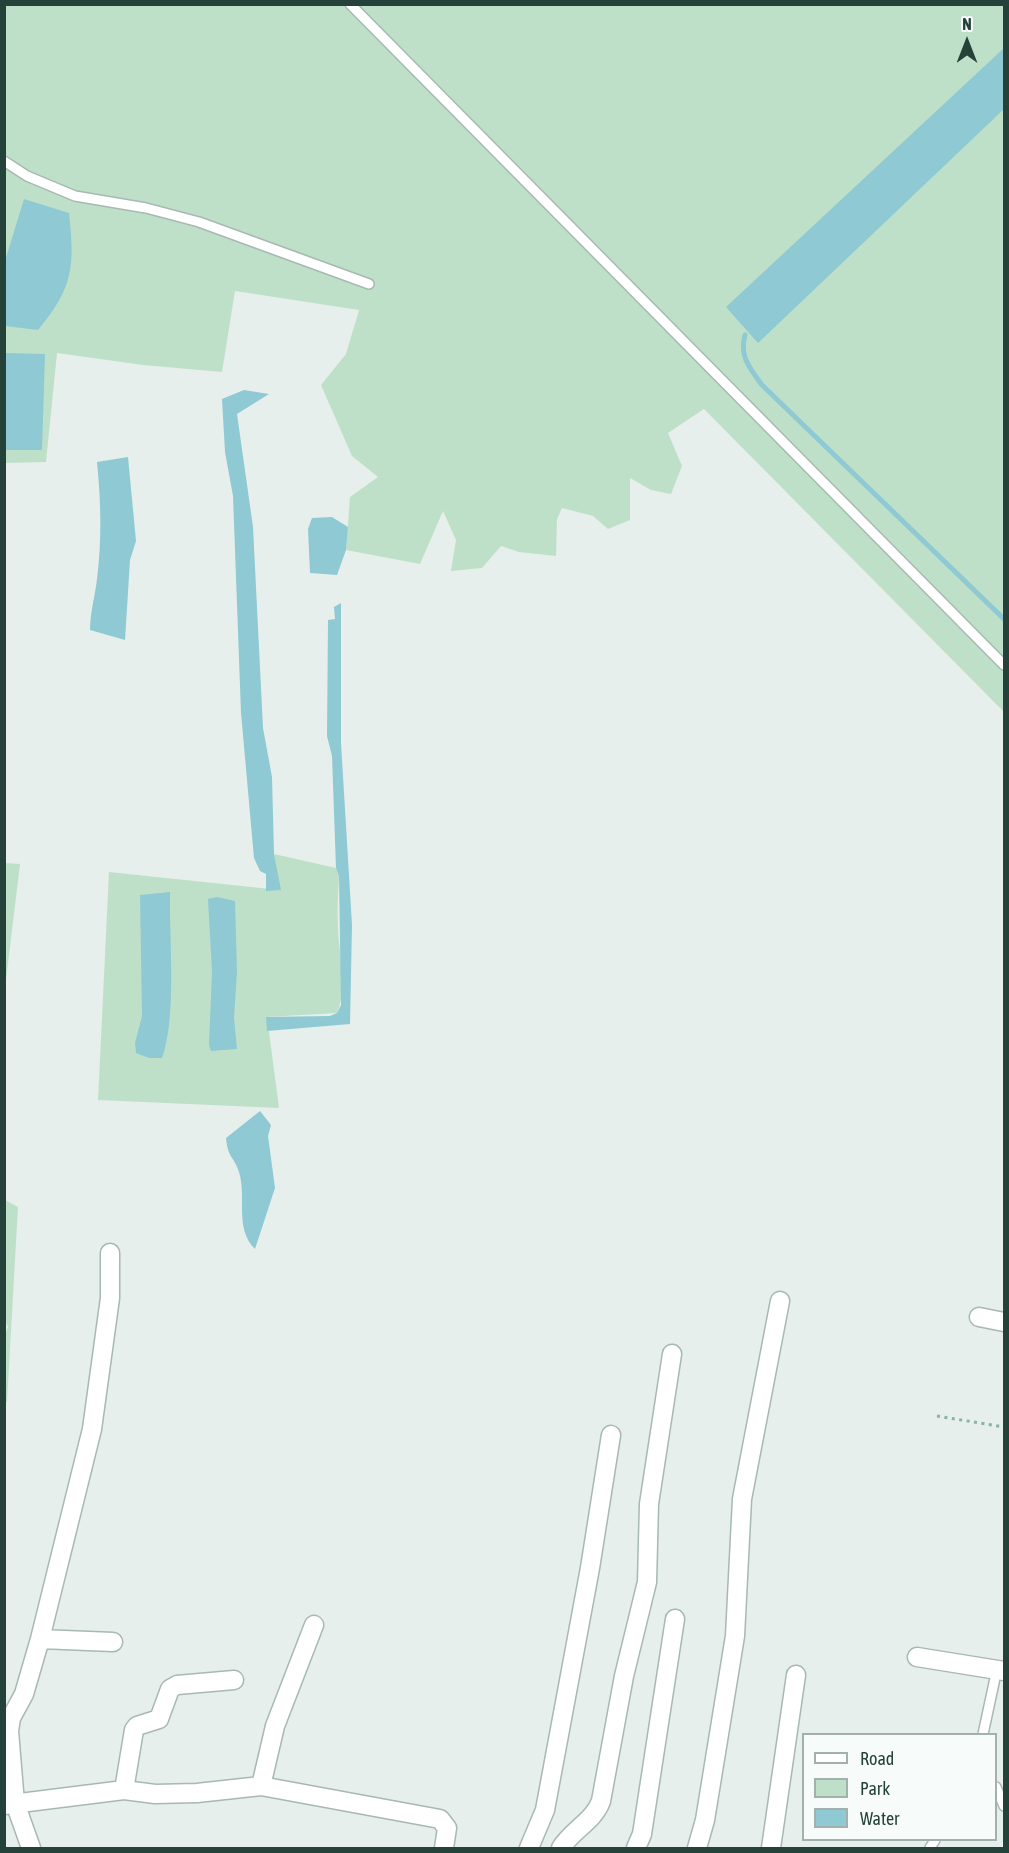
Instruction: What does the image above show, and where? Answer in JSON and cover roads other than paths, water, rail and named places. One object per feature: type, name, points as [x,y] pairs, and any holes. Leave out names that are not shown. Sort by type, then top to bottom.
[{"type":"street","points":[[31,1848],[10,1804],[9,1731],[11,1718],[24,1694],[40,1639],[92,1429],[110,1298],[110,1253]]},
{"type":"street","points":[[697,1848],[705,1820],[735,1636],[742,1499],[780,1301]]},
{"type":"street","points":[[979,1317],[1005,1322]]},
{"type":"street","points":[[561,1848],[579,1827],[597,1812],[601,1801],[624,1676],[647,1582],[649,1504],[672,1354]]},
{"type":"street","points":[[529,1848],[545,1810],[590,1568],[611,1435]]},
{"type":"street","points":[[636,1848],[642,1834],[675,1619]]},
{"type":"street","points":[[261,1786],[275,1726],[314,1625]]},
{"type":"street","points":[[40,1639],[113,1642]]},
{"type":"street","points":[[917,1657],[1001,1670]]},
{"type":"street","points":[[771,1848],[796,1675]]},
{"type":"street","points":[[124,1790],[134,1730],[136,1726],[159,1719],[170,1689],[177,1685],[234,1680]]},
{"type":"street","points":[[10,1804],[124,1790],[155,1794],[197,1793],[261,1786],[440,1819],[447,1828],[444,1848]]},
{"type":"lane","points":[[350,4],[1005,664]]},
{"type":"lane","points":[[4,162],[27,176],[75,196],[146,208],[199,222],[369,284]]},
{"type":"lane","points":[[983,1733],[1001,1670]]},
{"type":"lane","points":[[997,1789],[1005,1806]]},
{"type":"water","points":[[1004,48],[1004,109],[758,343],[726,307]]},
{"type":"water","points":[[24,199],[69,213],[72,248],[69,276],[58,302],[38,330],[5,326],[5,261]]},
{"type":"water","points":[[5,353],[45,354],[42,450],[5,450]]},
{"type":"water","points":[[244,390],[269,394],[237,414],[253,527],[263,728],[272,777],[274,854],[281,890],[266,891],[266,874],[260,871],[254,858],[241,713],[233,496],[225,452],[222,399]]},
{"type":"water","points":[[128,457],[136,541],[130,560],[125,640],[90,630],[100,550],[97,462]]},
{"type":"water","points":[[332,517],[348,527],[346,550],[337,575],[310,573],[308,529],[312,518]]},
{"type":"water","points":[[341,603],[341,743],[352,925],[350,1024],[267,1031],[266,1017],[330,1016],[337,1013],[341,1005],[339,876],[336,868],[332,756],[327,736],[328,620],[335,619],[334,607]]},
{"type":"water","points":[[170,892],[171,1000],[167,1041],[162,1058],[149,1058],[136,1053],[135,1043],[142,1016],[140,895]]},
{"type":"water","points":[[217,897],[235,901],[237,972],[234,1018],[237,1049],[211,1051],[209,1045],[212,972],[208,899]]},
{"type":"water","points":[[260,1111],[271,1125],[268,1136],[275,1188],[255,1249],[245,1232],[239,1172],[228,1150],[226,1138]]},
{"type":"waterway","points":[[745,335],[743,350],[745,356],[762,385],[1004,619]]}]
